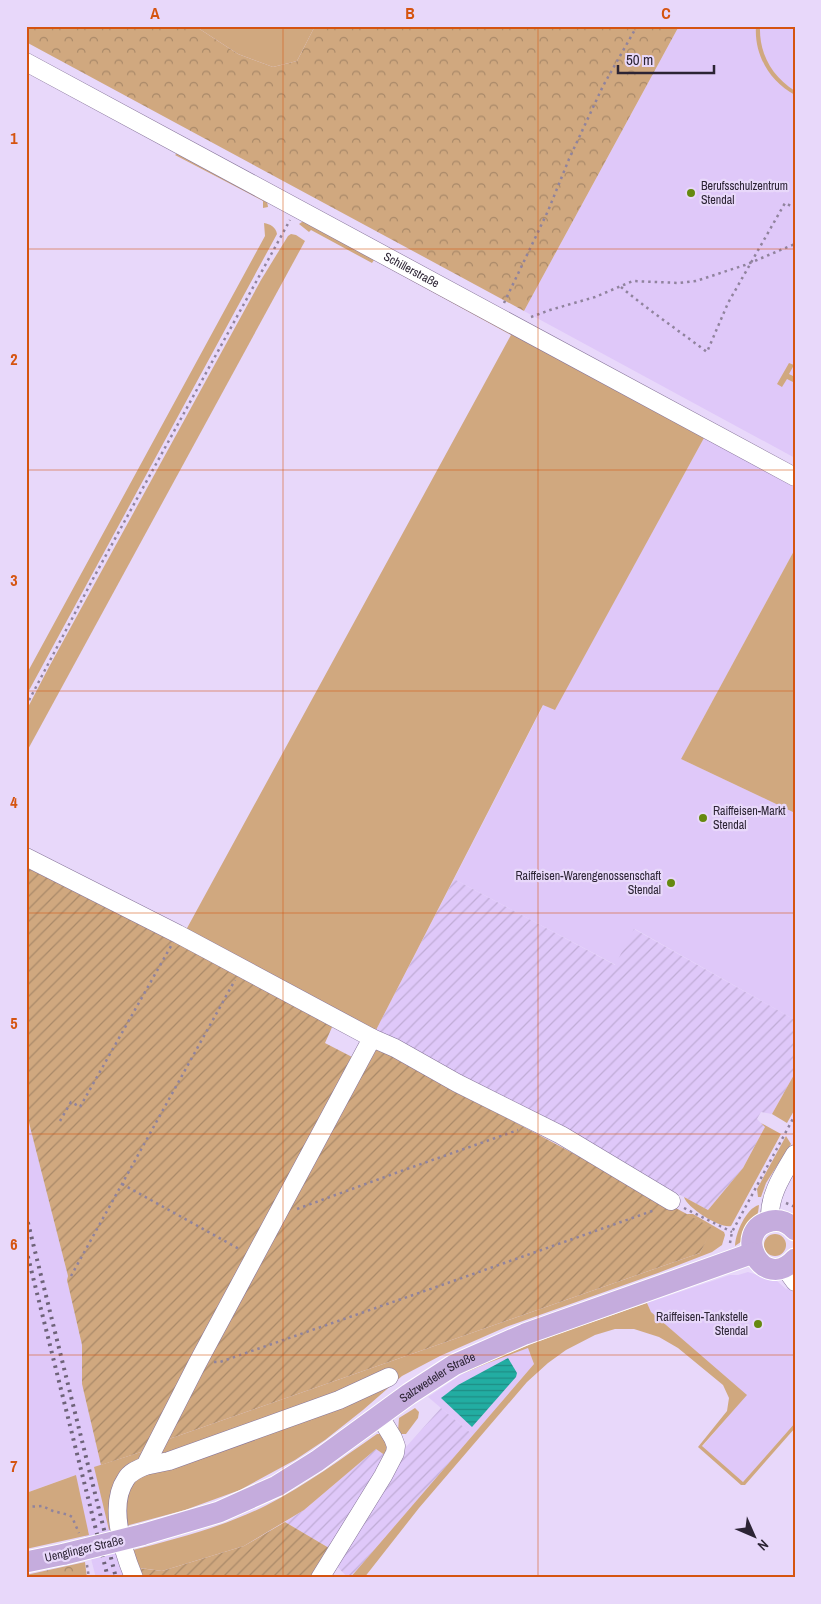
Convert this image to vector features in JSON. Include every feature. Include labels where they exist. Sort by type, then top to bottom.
[{"type":"main road","points":[[791,1270],[773,1269],[763,1266],[755,1258],[752,1242],[760,1226],[770,1221],[782,1222],[795,1230]]},
{"type":"main road","name":"Salzwedeler Straße","points":[[141,1535],[201,1518],[259,1495],[317,1461],[434,1376],[490,1348],[753,1253]]},
{"type":"main road","name":"Uenglinger Straße","points":[[26,1562],[141,1535]]},
{"type":"street","name":"Schillerstraße","points":[[26,62],[795,477]]},
{"type":"street","points":[[26,856],[561,1136],[671,1201]]},
{"type":"street","points":[[145,1466],[197,1364],[372,1038]]},
{"type":"street","points":[[770,1221],[770,1208],[776,1188],[795,1154]]},
{"type":"street","points":[[134,1578],[125,1551],[117,1509],[120,1491],[126,1478],[133,1472],[145,1466],[169,1461],[339,1400],[389,1378]]},
{"type":"street","points":[[320,1578],[383,1476],[395,1453],[394,1438],[379,1416]]},
{"type":"path","points":[[501,308],[515,284],[545,219],[569,158],[603,86],[637,26]]},
{"type":"path","points":[[621,286],[641,304],[707,352],[728,303],[784,203],[795,208]]},
{"type":"path","points":[[26,706],[94,577],[297,208]]},
{"type":"path","points":[[528,318],[595,298],[633,281],[679,284],[696,281],[749,264],[795,244]]},
{"type":"path","points":[[60,1121],[71,1102],[80,1107],[178,934]]},
{"type":"path","points":[[71,1276],[242,968]]},
{"type":"path","points":[[197,1364],[220,1362],[624,1221],[661,1207],[671,1201],[732,1232],[795,1115]]},
{"type":"path","points":[[279,1212],[293,1211],[521,1130],[531,1121]]},
{"type":"path","points":[[122,1184],[254,1257]]},
{"type":"path","points":[[26,1507],[42,1506],[72,1517],[81,1539]]},
{"type":"path","points":[[87,1563],[89,1578]]},
{"type":"shaded area","name":"Berufsschulzentrum Stendal","points":[[679,26],[795,26],[795,458],[524,311]]},
{"type":"shaded area","points":[[704,438],[795,487],[795,549],[681,759],[795,813],[795,1020],[635,929],[616,965],[454,879],[544,704],[555,709]]},
{"type":"shaded area","points":[[454,879],[615,965],[634,929],[795,1020],[795,1073],[772,1114],[761,1112],[757,1119],[765,1127],[743,1168],[708,1210],[375,1032]]},
{"type":"shaded area","points":[[26,1111],[68,1276],[67,1280],[82,1345],[82,1384],[128,1578],[96,1578],[70,1477],[26,1493]]},
{"type":"shaded area","points":[[748,1272],[777,1281],[786,1289],[790,1287],[795,1291],[795,1423],[743,1482],[702,1447],[746,1395],[651,1312],[647,1303],[730,1275]]},
{"type":"shaded area","points":[[528,1348],[534,1364],[473,1435],[428,1397],[462,1374]]},
{"type":"shaded area","points":[[508,1358],[517,1373],[516,1377],[472,1427],[441,1398],[458,1385]]},
{"type":"shaded area","points":[[441,1408],[473,1435],[350,1578],[348,1578],[335,1564],[403,1455],[406,1447]]},
{"type":"shaded area","points":[[376,1449],[386,1456],[329,1548],[285,1522],[304,1510]]},
{"type":"green space","points":[[26,26],[195,26],[238,54],[273,67],[297,61],[315,26],[679,26],[524,311],[26,42]]},
{"type":"green space","points":[[195,26],[315,26],[297,61],[273,67],[238,54]]},
{"type":"green space","points":[[756,26],[760,26],[762,46],[769,63],[780,78],[795,91],[795,95],[778,83],[765,66],[758,47]]},
{"type":"green space","points":[[179,152],[267,201],[268,207],[263,208],[263,201],[175,155]]},
{"type":"green space","points":[[305,220],[696,431],[704,438],[555,710],[543,705],[375,1032],[186,930],[511,335],[374,260],[372,263],[311,230],[309,232],[299,224]]},
{"type":"green space","points":[[264,223],[272,226],[277,234],[26,696],[26,675],[265,236]]},
{"type":"green space","points":[[291,234],[305,241],[26,753],[26,711],[261,280]]},
{"type":"green space","points":[[789,363],[794,365],[789,374],[795,377],[795,383],[787,379],[782,387],[777,384]]},
{"type":"green space","points":[[795,549],[795,813],[681,759]]},
{"type":"green space","points":[[26,863],[333,1025],[325,1043],[354,1058],[144,1451],[101,1465],[82,1384],[82,1345],[67,1280],[68,1276],[26,1111]]},
{"type":"green space","points":[[376,1048],[713,1228],[700,1253],[169,1439],[168,1437]]},
{"type":"green space","points":[[795,1073],[795,1109],[787,1123],[772,1114]]},
{"type":"green space","points":[[761,1123],[781,1134],[731,1226],[713,1221],[691,1207],[684,1197],[708,1210],[743,1168],[765,1127]]},
{"type":"green space","points":[[786,1136],[791,1144],[766,1183],[761,1197],[758,1197],[757,1189]]},
{"type":"green space","points":[[759,1205],[757,1217],[752,1228],[745,1238],[735,1246],[742,1222],[754,1207]]},
{"type":"green space","points":[[686,1214],[693,1214],[724,1232],[722,1245],[712,1252],[506,1327],[440,1356],[402,1376],[325,1440],[295,1460],[240,1490],[185,1510],[122,1527],[123,1490],[159,1456],[168,1437],[169,1439],[700,1253],[712,1228]]},
{"type":"green space","points":[[775,1234],[783,1237],[786,1245],[783,1253],[775,1256],[767,1253],[764,1245],[767,1237]]},
{"type":"green space","points":[[647,1303],[651,1312],[747,1395],[702,1446],[743,1482],[795,1423],[795,1428],[745,1485],[741,1485],[698,1447],[727,1411],[729,1398],[723,1385],[678,1348],[659,1337],[634,1329],[615,1329],[595,1335],[566,1350],[527,1382],[419,1508],[364,1578],[350,1578],[534,1364],[528,1348],[462,1374],[530,1345],[576,1327]]},
{"type":"green space","points":[[415,1408],[419,1412],[418,1418],[406,1434],[399,1434],[399,1418]]},
{"type":"green space","points":[[377,1434],[382,1434],[391,1444],[386,1456],[376,1449],[304,1510],[244,1546],[162,1571],[140,1568],[129,1551],[216,1526],[267,1505],[337,1462]]},
{"type":"green space","points":[[144,1451],[146,1453],[135,1465],[116,1528],[109,1530],[94,1467]]},
{"type":"green space","points":[[76,1475],[89,1535],[26,1549],[26,1493]]},
{"type":"green space","points":[[285,1522],[329,1548],[310,1578],[224,1578],[221,1576],[213,1578],[142,1578],[139,1568],[162,1571],[244,1546]]},
{"type":"green space","points":[[85,1562],[87,1578],[26,1578],[26,1575]]},
{"type":"railway","points":[[26,1215],[116,1578]]},
{"type":"railway","points":[[26,1249],[108,1578]]},
{"type":"place","name":"Berufsschulzentrum Stendal","points":[[691,193]]},
{"type":"place","name":"Raiffeisen-Markt Stendal","points":[[703,818]]},
{"type":"place","name":"Raiffeisen-Warengenossenschaft Stendal","points":[[671,883]]},
{"type":"place","name":"Raiffeisen-Tankstelle Stendal","points":[[758,1324]]}]
